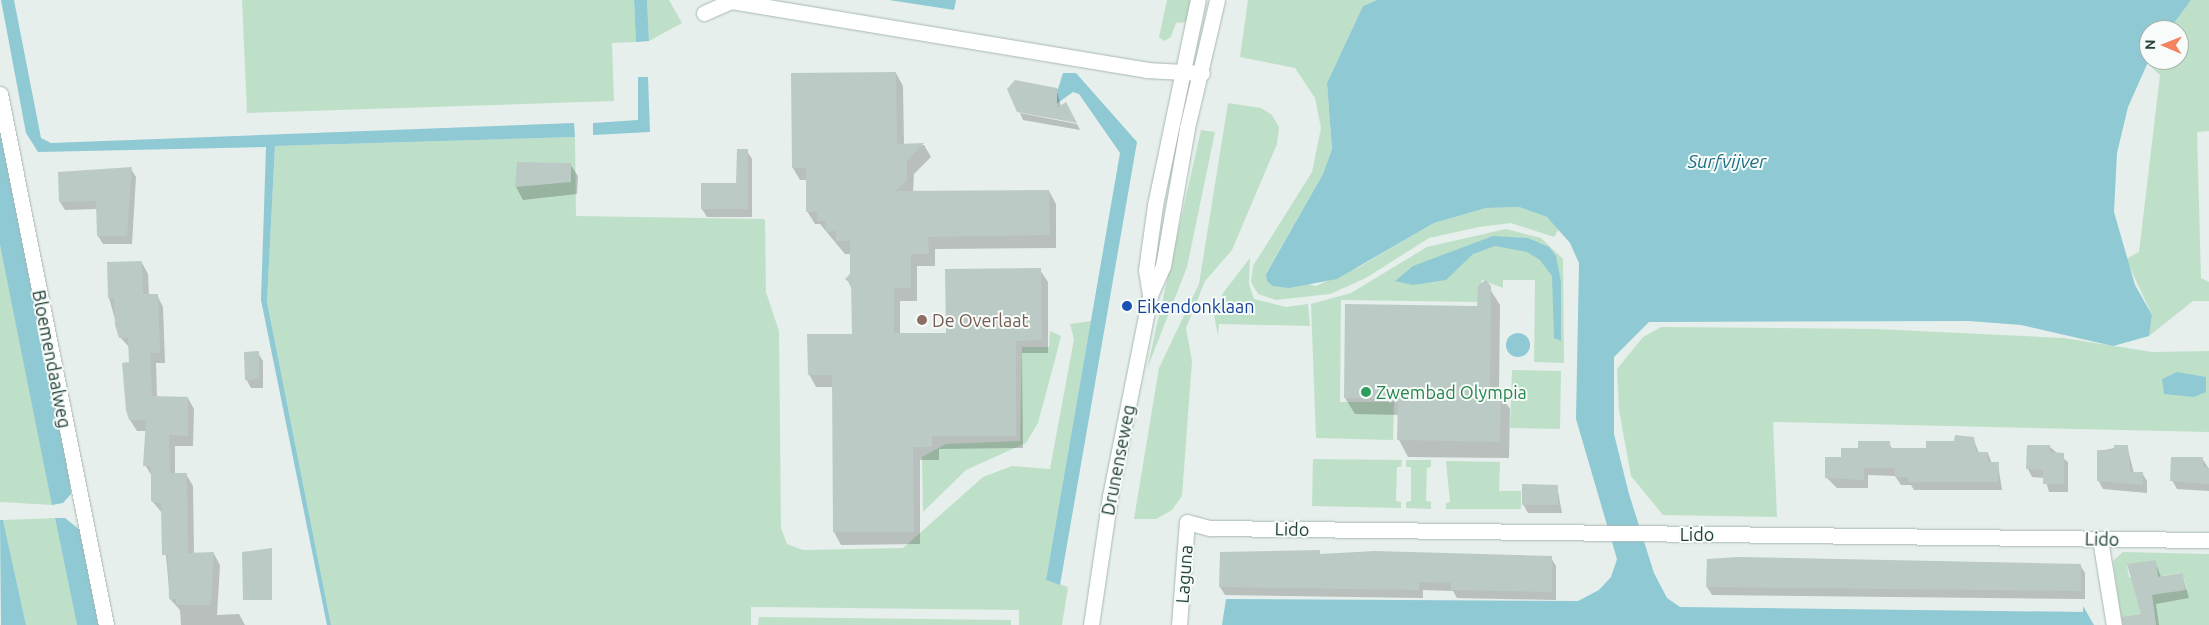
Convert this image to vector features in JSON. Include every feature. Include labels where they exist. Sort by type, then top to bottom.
[{"type":"street","name":"Drunenseweg","points":[[1150,295],[1146,270],[1155,205],[1198,0]]},
{"type":"street","name":"Drunenseweg","points":[[1091,625],[1110,496],[1150,295],[1163,266],[1217,0]]},
{"type":"street","points":[[704,13],[731,1],[1182,74],[1202,73]]},
{"type":"street","points":[[1182,74],[1198,90]]},
{"type":"street","name":"Bloemendaalweg","points":[[0,94],[106,625]]},
{"type":"street","name":"Lido","points":[[1187,522],[1210,528],[2209,540]]},
{"type":"street","name":"Laguna","points":[[1179,625],[1187,522]]},
{"type":"street","points":[[2100,539],[2114,625]]},
{"type":"green space","points":[[242,0],[634,0],[636,42],[612,43],[614,101],[247,113]]},
{"type":"green space","points":[[647,0],[669,0],[682,23],[649,41]]},
{"type":"green space","points":[[1167,0],[1192,0],[1187,22],[1176,23],[1171,37],[1164,41],[1159,37]]},
{"type":"green space","points":[[1248,0],[1377,0],[1363,6],[1327,83],[1332,149],[1323,174],[1266,273],[1316,286],[1359,267],[1434,223],[1486,208],[1519,207],[1547,217],[1559,229],[1554,237],[1511,223],[1479,227],[1429,238],[1366,278],[1330,294],[1276,300],[1258,294],[1251,282],[1253,266],[1312,172],[1321,128],[1315,98],[1295,68],[1240,57]]},
{"type":"green space","points":[[2191,0],[2209,0],[2209,131],[2197,132],[2201,278],[2209,282],[2209,301],[2193,301],[2149,336],[2152,315],[2126,259],[2139,252],[2160,75],[2155,70],[2189,70],[2189,20],[2176,20]]},
{"type":"green space","points":[[1228,103],[1261,108],[1272,115],[1279,127],[1277,144],[1232,250],[1205,281],[1186,328],[1192,361],[1182,496],[1172,510],[1156,519],[1134,519],[1159,368],[1199,284]]},
{"type":"green space","points":[[1201,130],[1215,132],[1187,267],[1147,369]]},
{"type":"green space","points":[[575,137],[576,216],[765,219],[766,292],[779,331],[781,528],[787,544],[803,550],[903,548],[983,477],[1012,466],[1050,469],[1074,339],[1070,324],[1091,321],[1046,580],[1068,587],[1062,625],[1019,625],[1019,610],[751,607],[751,625],[331,625],[267,302],[275,146]]},
{"type":"green space","points":[[1506,229],[1541,238],[1563,259],[1564,363],[1534,362],[1535,280],[1503,280],[1503,288],[1482,280],[1477,302],[1341,300],[1340,402],[1394,402],[1393,440],[1316,438],[1311,304],[1351,293],[1427,247]]},
{"type":"green space","points":[[0,245],[47,470],[52,505],[0,502]]},
{"type":"green space","points":[[1250,258],[1249,284],[1254,299],[1286,307],[1308,304],[1310,326],[1219,324],[1218,336],[1214,315],[1223,293]]},
{"type":"green space","points":[[1661,327],[1876,329],[2064,338],[2152,352],[2209,351],[2209,432],[1773,422],[1777,517],[1663,515],[1631,476],[1619,410],[1617,369],[1643,337]]},
{"type":"green space","points":[[1050,331],[1061,336],[1038,423],[1026,443],[966,470],[923,512],[922,457],[946,444],[1020,441],[1022,347],[1049,347]]},
{"type":"green space","points":[[1512,370],[1561,371],[1560,429],[1510,428]]},
{"type":"green space","points":[[1313,459],[1402,460],[1401,467],[1397,467],[1396,501],[1401,502],[1401,508],[1312,506]]},
{"type":"green space","points":[[1406,460],[1431,460],[1431,467],[1427,468],[1426,501],[1431,502],[1431,509],[1406,508],[1406,502],[1411,501],[1411,467],[1406,467]]},
{"type":"green space","points":[[1446,461],[1500,462],[1499,491],[1521,491],[1521,509],[1446,509],[1446,503],[1450,502]]},
{"type":"green space","points":[[55,518],[77,625],[26,625],[3,520]]},
{"type":"green space","points":[[2123,552],[2209,554],[2209,625],[2156,625],[2152,596],[2141,614],[2135,615],[2137,625],[2122,625],[2113,561]],"holes":[[[2156,560],[2157,577],[2182,573],[2187,589],[2175,592],[2174,586],[2129,577],[2127,565]]]},
{"type":"green space","points":[[759,617],[1011,620],[1011,625],[758,625]]},
{"type":"water","points":[[1,0],[14,0],[41,138],[51,143],[574,123],[575,137],[275,146],[267,302],[331,625],[327,625],[261,300],[266,147],[38,152],[26,133]]},
{"type":"water","points":[[634,0],[647,0],[649,41],[636,42]]},
{"type":"water","points":[[889,0],[956,0],[954,10]]},
{"type":"water","name":"Surfvijver","points":[[1377,0],[2191,0],[2176,20],[2139,20],[2139,70],[2145,70],[2128,107],[2117,153],[2114,212],[2135,285],[2152,315],[2149,336],[2113,346],[2021,325],[1969,321],[1649,322],[1614,357],[1614,434],[1629,494],[1654,573],[1667,598],[1680,607],[2083,612],[2083,606],[2094,625],[1222,625],[1226,599],[1578,601],[1599,590],[1611,577],[1617,559],[1576,419],[1579,263],[1570,243],[1547,217],[1519,207],[1486,208],[1434,223],[1337,279],[1289,288],[1273,286],[1267,281],[1266,274],[1323,174],[1332,149],[1327,83],[1363,6]]},
{"type":"water","points":[[1063,73],[1076,73],[1137,142],[1060,585],[1046,580],[1120,153],[1079,94],[1073,92],[1055,105],[1043,91],[1058,89]]},
{"type":"water","points":[[638,77],[648,77],[650,132],[593,135],[593,123],[638,120]]},
{"type":"water","points":[[0,122],[70,481],[71,494],[63,503],[52,505],[0,245]]},
{"type":"water","points":[[1493,236],[1528,238],[1549,247],[1556,256],[1561,282],[1561,341],[1554,338],[1552,276],[1540,260],[1527,252],[1495,246],[1473,254],[1446,280],[1413,285],[1395,281],[1413,266]]},
{"type":"water","points":[[1518,333],[1527,336],[1530,345],[1527,354],[1518,357],[1509,354],[1506,345],[1509,336]]},
{"type":"water","points":[[2177,372],[2206,377],[2206,392],[2194,397],[2164,394],[2162,379]]},
{"type":"water","points":[[55,518],[65,518],[80,530],[99,625],[77,625]]},
{"type":"water","points":[[0,520],[3,520],[26,625],[1,625]]},
{"type":"building","points":[[896,72],[897,144],[924,143],[907,161],[907,180],[895,191],[1049,190],[1050,235],[928,237],[929,254],[911,254],[911,288],[894,288],[894,333],[946,333],[945,269],[1041,268],[1042,340],[1016,341],[1016,436],[932,436],[932,447],[913,447],[914,532],[833,532],[832,375],[808,375],[807,334],[852,334],[851,284],[845,279],[850,274],[850,241],[836,241],[836,231],[826,232],[826,221],[817,221],[817,212],[806,212],[806,168],[792,168],[791,73]]},
{"type":"building","points":[[1015,80],[1057,88],[1057,108],[1066,102],[1077,123],[1017,112],[1007,89]]},
{"type":"building","points":[[737,149],[748,149],[748,209],[701,209],[701,183],[736,183]]},
{"type":"building","points":[[517,162],[571,163],[571,182],[515,187]]},
{"type":"building","points":[[132,167],[127,236],[97,236],[96,201],[59,202],[58,172]]},
{"type":"building","points":[[142,261],[143,294],[158,294],[160,353],[150,353],[152,396],[188,397],[188,436],[169,435],[170,473],[187,473],[188,553],[214,552],[211,605],[176,605],[176,599],[169,599],[168,555],[162,555],[161,504],[151,501],[151,466],[143,466],[146,420],[129,420],[126,410],[122,363],[129,362],[128,338],[119,338],[115,325],[114,298],[108,298],[107,262]]},
{"type":"building","points":[[1486,280],[1491,286],[1490,391],[1501,391],[1500,442],[1397,440],[1398,399],[1344,398],[1345,304],[1477,306],[1478,286]]},
{"type":"building","points":[[259,351],[259,379],[245,380],[244,352]]},
{"type":"building","points":[[1955,435],[1974,437],[1976,452],[1988,452],[1988,462],[1999,462],[1998,482],[1908,482],[1908,477],[1895,477],[1895,468],[1864,468],[1864,480],[1825,478],[1825,457],[1841,457],[1841,448],[1858,448],[1858,441],[1890,441],[1890,448],[1926,448],[1926,441],[1954,441]]},
{"type":"building","points":[[2027,445],[2050,445],[2050,452],[2064,453],[2064,484],[2043,484],[2043,470],[2026,469]]},
{"type":"building","points":[[2114,445],[2128,445],[2130,472],[2143,472],[2143,485],[2097,481],[2097,450],[2114,450]]},
{"type":"building","points":[[2171,457],[2203,457],[2203,467],[2209,468],[2209,484],[2170,481]]},
{"type":"building","points":[[1522,484],[1558,485],[1558,505],[1522,505]]},
{"type":"building","points":[[272,548],[272,600],[243,600],[242,552]]},
{"type":"building","points":[[1320,550],[1320,554],[1375,551],[1552,556],[1552,592],[1451,590],[1451,583],[1419,582],[1419,590],[1219,587],[1220,552]]},
{"type":"building","points":[[1739,557],[2081,564],[2081,591],[1706,587],[1707,559]]},
{"type":"building","points":[[2156,560],[2158,577],[2183,573],[2185,590],[2152,595],[2156,625],[2123,625],[2122,617],[2141,614],[2127,564]]},
{"type":"place","name":"Eikendonklaan","points":[[1127,306]]},
{"type":"place","name":"De Overlaat","points":[[922,320]]},
{"type":"place","name":"Zwembad Olympia","points":[[1366,392]]}]
